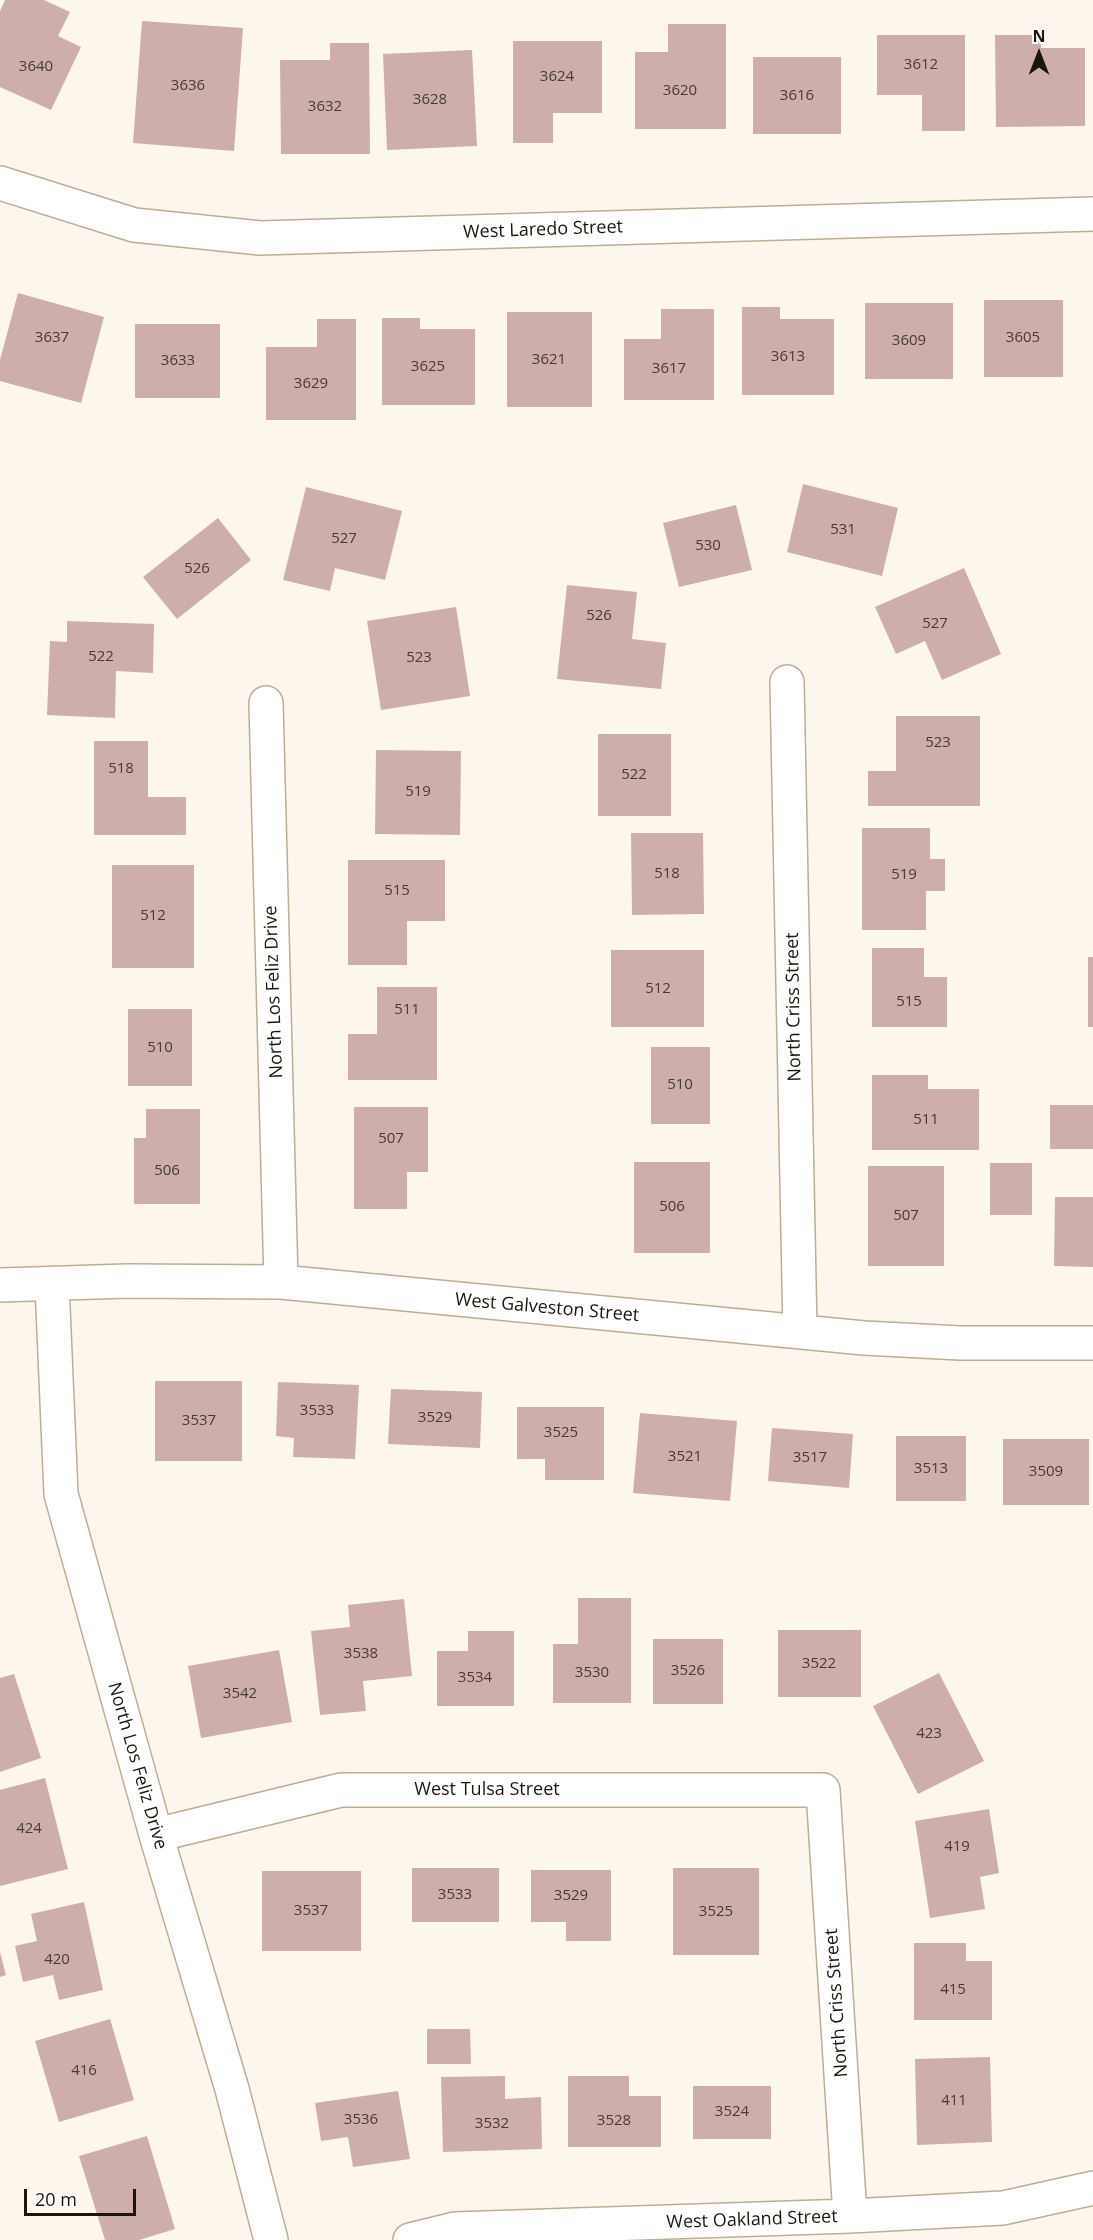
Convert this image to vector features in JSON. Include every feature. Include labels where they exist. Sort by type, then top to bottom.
[{"type":"street","name":"West Laredo Street","points":[[0,183],[134,225],[260,238],[1093,214]]},
{"type":"street","name":"North Criss Street","points":[[787,682],[800,1332]]},
{"type":"street","name":"North Los Feliz Drive","points":[[266,703],[281,1282]]},
{"type":"street","name":"West Galveston Street","points":[[0,1285],[139,1280],[281,1282],[864,1338],[960,1343],[1093,1343]]},
{"type":"street","name":"North Los Feliz Drive","points":[[52,1284],[61,1494],[156,1835],[232,2089],[272,2240]]},
{"type":"street","name":"West Tulsa Street","points":[[156,1835],[341,1790],[823,1790]]},
{"type":"street","name":"North Criss Street","points":[[823,1790],[850,2216]]},
{"type":"street","name":"West Oakland Street","points":[[410,2240],[455,2229],[850,2216],[1004,2208],[1093,2188]]},
{"type":"building","points":[[5,0],[44,0],[70,12],[58,36],[81,47],[51,110],[0,87],[0,11]]},
{"type":"building","points":[[142,21],[243,28],[234,151],[133,143]]},
{"type":"building","points":[[668,24],[726,24],[726,129],[635,129],[635,52],[668,52]]},
{"type":"building","points":[[877,35],[965,35],[965,131],[922,131],[922,95],[877,95]]},
{"type":"building","points":[[995,35],[1041,35],[1041,48],[1085,48],[1085,126],[996,127]]},
{"type":"building","points":[[513,41],[602,41],[602,113],[553,113],[553,143],[513,143]]},
{"type":"building","points":[[330,43],[369,43],[370,154],[281,154],[280,60],[330,60]]},
{"type":"building","points":[[472,50],[477,146],[387,150],[383,54]]},
{"type":"building","points":[[753,57],[841,57],[841,134],[753,134]]},
{"type":"building","points":[[18,293],[104,317],[81,403],[0,381],[0,360]]},
{"type":"building","points":[[984,300],[1063,300],[1063,377],[984,377]]},
{"type":"building","points":[[865,303],[953,303],[953,379],[865,379]]},
{"type":"building","points":[[742,307],[780,307],[780,319],[834,319],[834,395],[742,395]]},
{"type":"building","points":[[661,309],[714,309],[714,400],[624,400],[624,339],[661,339]]},
{"type":"building","points":[[507,312],[592,312],[592,407],[507,407]]},
{"type":"building","points":[[382,318],[420,318],[420,329],[475,329],[475,405],[382,405]]},
{"type":"building","points":[[317,319],[356,319],[356,420],[266,420],[266,347],[317,347]]},
{"type":"building","points":[[135,324],[220,324],[220,398],[135,398]]},
{"type":"building","points":[[803,484],[898,508],[882,576],[787,552]]},
{"type":"building","points":[[306,487],[402,511],[385,580],[335,568],[330,591],[283,580]]},
{"type":"building","points":[[736,505],[752,570],[679,587],[663,523]]},
{"type":"building","points":[[218,518],[251,560],[177,619],[143,577]]},
{"type":"building","points":[[964,568],[1001,654],[942,680],[925,641],[896,654],[875,607]]},
{"type":"building","points":[[567,585],[637,592],[632,639],[666,643],[661,689],[557,679]]},
{"type":"building","points":[[456,607],[470,696],[381,710],[367,621]]},
{"type":"building","points":[[67,621],[154,624],[153,673],[116,671],[115,718],[47,715],[50,641],[67,642]]},
{"type":"building","points":[[896,716],[980,716],[980,806],[868,806],[868,771],[896,771]]},
{"type":"building","points":[[598,734],[671,734],[671,816],[598,816]]},
{"type":"building","points":[[94,741],[148,741],[148,797],[186,797],[186,835],[94,835]]},
{"type":"building","points":[[376,750],[461,751],[460,835],[375,834]]},
{"type":"building","points":[[862,828],[930,828],[930,859],[945,859],[945,891],[926,891],[926,930],[862,930]]},
{"type":"building","points":[[631,833],[703,833],[704,914],[632,915]]},
{"type":"building","points":[[348,860],[445,860],[445,921],[407,921],[407,965],[348,965]]},
{"type":"building","points":[[112,865],[194,865],[194,968],[112,968]]},
{"type":"building","points":[[872,948],[924,948],[924,977],[947,977],[947,1027],[872,1027]]},
{"type":"building","points":[[611,950],[704,950],[704,1027],[611,1027]]},
{"type":"building","points":[[1088,957],[1093,957],[1093,1027],[1088,1027]]},
{"type":"building","points":[[377,987],[437,987],[437,1080],[348,1080],[348,1034],[377,1034]]},
{"type":"building","points":[[128,1009],[192,1009],[192,1086],[128,1086]]},
{"type":"building","points":[[651,1047],[710,1047],[710,1124],[651,1124]]},
{"type":"building","points":[[872,1075],[928,1075],[928,1089],[979,1089],[979,1150],[872,1150]]},
{"type":"building","points":[[1050,1105],[1093,1105],[1093,1149],[1050,1149]]},
{"type":"building","points":[[354,1107],[428,1107],[428,1172],[407,1172],[407,1209],[354,1209]]},
{"type":"building","points":[[146,1109],[200,1109],[200,1204],[134,1204],[134,1138],[146,1138]]},
{"type":"building","points":[[634,1162],[710,1162],[710,1253],[634,1253]]},
{"type":"building","points":[[990,1163],[1032,1163],[1032,1215],[990,1215]]},
{"type":"building","points":[[868,1166],[944,1166],[944,1266],[868,1266]]},
{"type":"building","points":[[1055,1197],[1093,1197],[1093,1267],[1054,1266]]},
{"type":"building","points":[[155,1381],[242,1381],[242,1461],[155,1461]]},
{"type":"building","points":[[278,1382],[359,1385],[355,1459],[293,1457],[294,1438],[276,1436]]},
{"type":"building","points":[[391,1389],[482,1392],[480,1448],[388,1444]]},
{"type":"building","points":[[517,1407],[604,1407],[604,1480],[545,1480],[545,1459],[517,1459]]},
{"type":"building","points":[[640,1413],[737,1421],[730,1501],[633,1493]]},
{"type":"building","points":[[772,1428],[853,1434],[849,1488],[768,1481]]},
{"type":"building","points":[[896,1436],[966,1436],[966,1501],[896,1501]]},
{"type":"building","points":[[1003,1439],[1089,1439],[1089,1505],[1003,1505]]},
{"type":"building","points":[[578,1598],[631,1598],[631,1703],[553,1703],[553,1644],[578,1644]]},
{"type":"building","points":[[404,1599],[412,1676],[363,1681],[366,1711],[320,1715],[311,1631],[350,1627],[348,1605]]},
{"type":"building","points":[[778,1630],[861,1630],[861,1697],[778,1697]]},
{"type":"building","points":[[468,1631],[514,1631],[514,1706],[437,1706],[437,1651],[468,1651]]},
{"type":"building","points":[[653,1639],[723,1639],[723,1704],[653,1704]]},
{"type":"building","points":[[279,1650],[292,1722],[201,1738],[188,1666]]},
{"type":"building","points":[[939,1673],[984,1761],[918,1794],[873,1706]]},
{"type":"building","points":[[14,1674],[41,1758],[0,1772],[0,1678]]},
{"type":"building","points":[[45,1778],[68,1869],[0,1886],[0,1790]]},
{"type":"building","points":[[989,1809],[999,1873],[980,1877],[985,1909],[930,1918],[915,1821]]},
{"type":"building","points":[[412,1868],[499,1868],[499,1922],[412,1922]]},
{"type":"building","points":[[673,1868],[759,1868],[759,1955],[673,1955]]},
{"type":"building","points":[[531,1870],[611,1870],[611,1941],[566,1941],[566,1922],[531,1922]]},
{"type":"building","points":[[262,1871],[361,1871],[361,1951],[262,1951]]},
{"type":"building","points":[[84,1902],[103,1990],[59,2000],[53,1975],[23,1982],[15,1946],[37,1941],[31,1914]]},
{"type":"building","points":[[914,1943],[966,1943],[966,1961],[992,1961],[992,2020],[914,2020]]},
{"type":"building","points":[[0,1952],[6,1975],[0,1977]]},
{"type":"building","points":[[110,2019],[134,2100],[59,2122],[35,2041]]},
{"type":"building","points":[[427,2029],[470,2029],[471,2064],[427,2064]]},
{"type":"building","points":[[990,2057],[992,2142],[917,2145],[915,2059]]},
{"type":"building","points":[[505,2076],[505,2099],[541,2097],[542,2149],[443,2152],[441,2077]]},
{"type":"building","points":[[568,2076],[629,2076],[629,2096],[661,2096],[661,2147],[568,2147]]},
{"type":"building","points":[[693,2086],[771,2086],[771,2139],[693,2139]]},
{"type":"building","points":[[398,2091],[410,2159],[353,2167],[348,2137],[321,2141],[315,2103]]},
{"type":"building","points":[[147,2136],[175,2229],[139,2240],[105,2240],[79,2156]]}]
